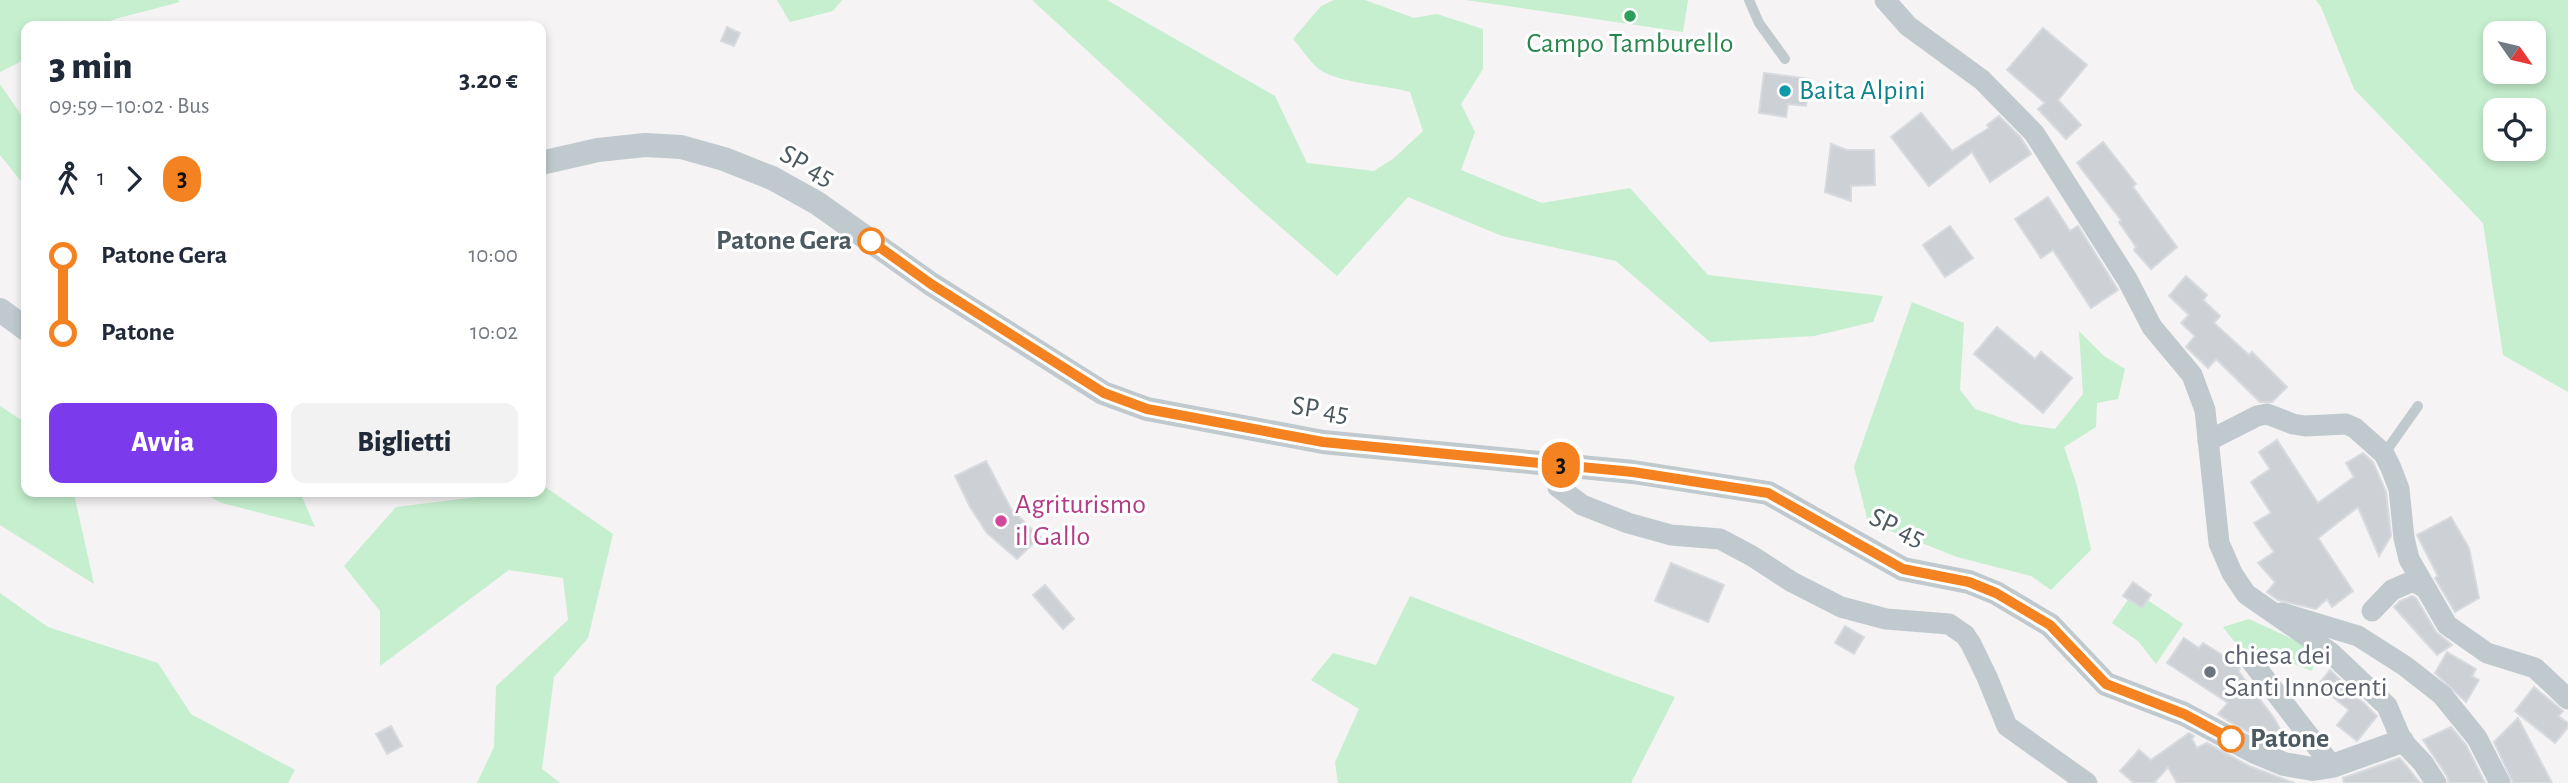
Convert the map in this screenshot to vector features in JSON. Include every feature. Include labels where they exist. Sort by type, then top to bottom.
[{"type":"street","points":[[1885,0],[1909,26],[1982,80],[2034,133],[2127,279],[2152,327],[2192,376],[2205,410],[2219,543],[2232,573],[2246,594],[2331,653],[2387,706],[2402,741],[2423,763],[2436,783]]},
{"type":"street","name":"SP 45","points":[[546,162],[598,150],[645,145],[681,147],[724,159],[772,178],[817,203],[931,284],[1104,393],[1147,409],[1323,442],[1633,472],[1768,493],[1903,569],[1969,582],[2007,600],[2050,625],[2106,684],[2184,714],[2255,752],[2284,764],[2321,773]]},
{"type":"street","points":[[0,310],[21,325]]},
{"type":"street","points":[[2208,441],[2256,416],[2267,414],[2305,426],[2346,424],[2355,428],[2384,454],[2399,489],[2409,559],[2447,625],[2487,653],[2535,668],[2568,699]]},
{"type":"street","points":[[1560,465],[1558,487],[1582,505],[1628,523],[1671,535],[1720,539],[1792,582],[1841,607],[1886,619],[1950,624],[1965,635],[1971,644],[2007,726],[2087,783]]},
{"type":"street","points":[[2372,611],[2392,590],[2413,581],[2425,588]]},
{"type":"street","points":[[2265,608],[2358,636],[2405,666],[2442,695],[2477,738],[2500,783]]},
{"type":"street","points":[[2252,662],[2321,773],[2402,741]]},
{"type":"lane","points":[[1749,0],[1759,23],[1785,59]]},
{"type":"lane","points":[[2384,454],[2418,406]]},
{"type":"green space","points":[[0,0],[180,2],[110,21],[21,21],[21,62],[0,72]]},
{"type":"green space","points":[[777,0],[842,0],[833,11],[790,22]]},
{"type":"green space","points":[[1032,0],[1107,0],[1275,96],[1307,163],[1374,171],[1394,158],[1423,131],[1410,92],[1349,81],[1327,74],[1315,66],[1293,39],[1321,6],[1334,0],[1365,0],[1414,18],[1437,14],[1483,29],[1483,69],[1461,104],[1475,132],[1461,170],[1542,203],[1630,188],[1708,275],[1883,296],[1873,322],[1814,336],[1710,342],[1616,261],[1502,236],[1408,197],[1337,276],[1253,203]]},
{"type":"green space","name":"Campo Tamburello","points":[[1466,0],[1688,0],[1683,32]]},
{"type":"green space","points":[[2316,0],[2568,0],[2568,392],[2503,355],[2483,223],[2354,89]]},
{"type":"green space","points":[[0,84],[21,115],[21,181],[0,155]]},
{"type":"green space","points":[[1912,302],[1964,323],[1960,390],[1975,409],[2020,424],[2055,429],[2083,394],[2079,331],[2104,356],[2125,369],[2118,399],[2097,403],[2096,427],[2064,447],[2077,486],[2091,550],[2051,590],[2031,576],[1957,557],[1868,522],[1854,467]]},
{"type":"green space","points":[[0,406],[21,420],[21,497],[75,497],[94,584],[0,525]]},
{"type":"green space","points":[[546,487],[613,534],[588,638],[554,677],[542,769],[560,783],[477,783],[494,747],[496,686],[568,620],[563,578],[509,570],[380,666],[380,611],[344,566],[396,507],[477,497],[546,497]]},
{"type":"green space","points":[[211,497],[302,497],[315,527],[222,503]]},
{"type":"green space","points":[[2134,591],[2183,624],[2156,664],[2138,641],[2112,623]]},
{"type":"green space","points":[[0,593],[48,627],[158,663],[191,714],[295,770],[288,783],[0,783]]},
{"type":"green space","points":[[1410,596],[1675,697],[1631,783],[1338,783],[1335,762],[1359,709],[1311,680],[1333,653],[1376,665]]},
{"type":"green space","points":[[2249,619],[2303,644],[2316,656],[2312,671],[2260,651],[2240,649],[2223,627]]},
{"type":"building","points":[[727,27],[740,33],[734,46],[721,41]]},
{"type":"building","points":[[2043,28],[2087,65],[2058,100],[2081,125],[2066,139],[2038,109],[2045,103],[2007,70]]},
{"type":"building","name":"Baita Alpini","points":[[1764,73],[1810,79],[1806,106],[1788,104],[1786,117],[1759,113]]},
{"type":"building","points":[[1921,113],[1952,151],[1989,128],[1987,125],[1999,116],[2021,138],[2031,154],[1990,182],[1972,152],[1929,186],[1891,137]]},
{"type":"building","points":[[2103,142],[2136,184],[2133,187],[2177,247],[2151,269],[2134,250],[2136,247],[2119,222],[2121,220],[2077,163]]},
{"type":"building","points":[[1831,144],[1847,150],[1874,150],[1875,185],[1851,186],[1851,201],[1825,192]]},
{"type":"building","points":[[2048,197],[2070,231],[2078,226],[2118,290],[2091,308],[2053,250],[2041,258],[2015,219]]},
{"type":"building","points":[[1950,226],[1973,258],[1945,277],[1923,245]]},
{"type":"building","points":[[2186,276],[2207,295],[2203,300],[2220,316],[2214,323],[2249,355],[2252,352],[2287,387],[2272,402],[2260,402],[2216,359],[2208,368],[2186,347],[2195,336],[2181,323],[2189,315],[2169,296]]},
{"type":"building","points":[[1997,327],[2035,359],[2041,352],[2072,378],[2043,413],[1974,354]]},
{"type":"building","points":[[2277,440],[2318,503],[2354,477],[2346,463],[2363,453],[2373,462],[2386,492],[2391,536],[2379,556],[2358,507],[2318,538],[2353,591],[2332,607],[2327,599],[2316,609],[2278,600],[2267,592],[2275,582],[2258,563],[2274,552],[2254,523],[2271,513],[2251,482],[2270,469],[2259,452]]},
{"type":"building","name":"Agriturismo il Gallo","points":[[986,461],[1011,509],[1040,537],[1017,559],[987,533],[955,476]]},
{"type":"building","points":[[2451,517],[2469,548],[2479,598],[2455,612],[2435,578],[2438,576],[2417,535]]},
{"type":"building","points":[[1671,563],[1724,585],[1708,622],[1655,601]]},
{"type":"building","points":[[2133,582],[2151,595],[2142,608],[2123,596]]},
{"type":"building","points":[[1045,585],[1074,619],[1063,629],[1033,595]]},
{"type":"building","points":[[2412,596],[2416,598],[2436,632],[2452,645],[2437,655],[2394,607]]},
{"type":"building","points":[[1845,626],[1864,637],[1854,654],[1835,643]]},
{"type":"building","points":[[2184,638],[2199,648],[2203,643],[2240,666],[2239,672],[2274,718],[2291,749],[2261,739],[2218,714],[2228,703],[2167,663]]},
{"type":"building","points":[[2447,652],[2476,669],[2472,676],[2479,680],[2466,702],[2435,673]]},
{"type":"building","points":[[2330,670],[2377,716],[2357,741],[2337,725],[2349,710],[2318,685]]},
{"type":"building","points":[[2534,687],[2563,711],[2558,716],[2568,723],[2568,727],[2555,743],[2515,711]]},
{"type":"building","points":[[2518,718],[2552,783],[2513,783],[2494,742]]},
{"type":"building","points":[[391,726],[402,746],[387,754],[376,734]]},
{"type":"building","points":[[2451,727],[2466,745],[2485,783],[2449,783],[2423,740]]},
{"type":"building","points":[[2189,733],[2194,736],[2192,739],[2197,748],[2207,743],[2249,766],[2294,783],[2177,783],[2168,767],[2154,783],[2134,783],[2120,771],[2139,750],[2151,760]]},
{"type":"building","points":[[2400,758],[2420,783],[2344,783],[2343,778]]},
{"type":"bus line","name":"3","points":[[871,241],[931,284],[1104,393],[1147,409],[1323,442],[1633,472],[1768,493],[1903,569],[1969,582],[1996,593],[2050,625],[2070,643],[2106,684],[2184,714],[2231,739]]},
{"type":"place","name":"Campo Tamburello","points":[[1630,16]]},
{"type":"place","name":"Baita Alpini","points":[[1785,91]]},
{"type":"place","name":"Patone Gera","points":[[871,241]]},
{"type":"place","name":"Agriturismo il Gallo","points":[[1001,521]]},
{"type":"place","name":"chiesa dei Santi Innocenti","points":[[2210,672]]},
{"type":"place","name":"Patone","points":[[2231,739]]}]
